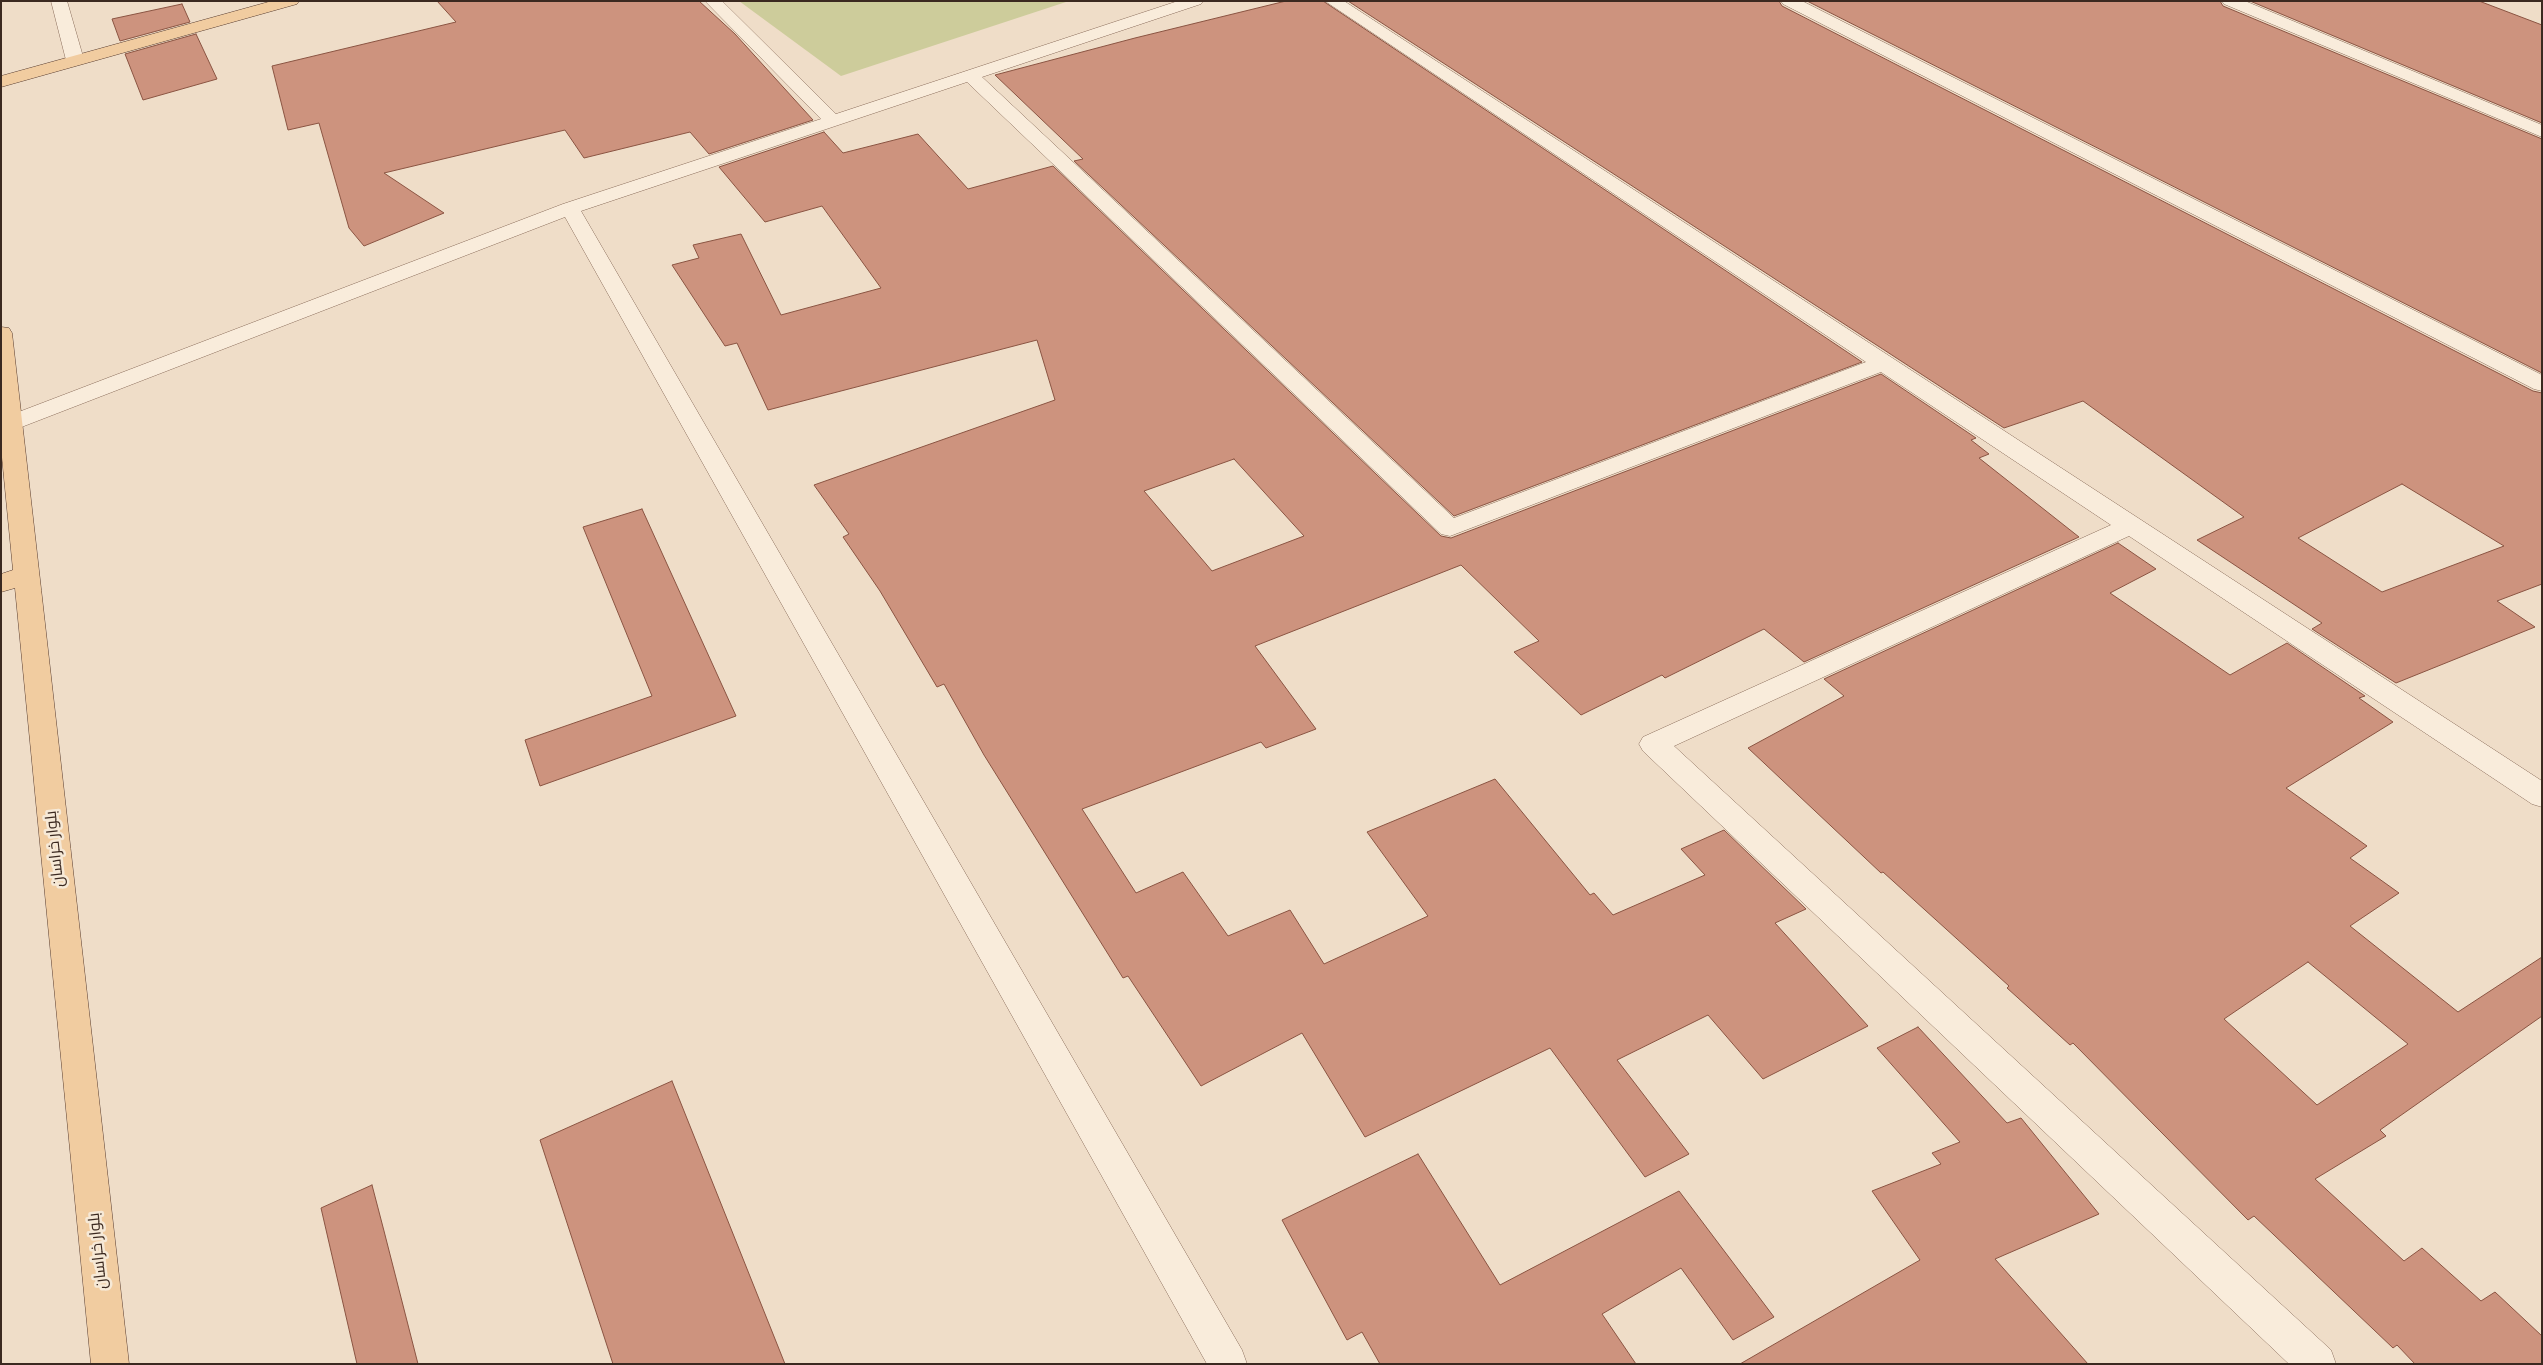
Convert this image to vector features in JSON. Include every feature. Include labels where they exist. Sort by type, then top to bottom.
[{"type":"main road","points":[[1,82],[291,1]]},
{"type":"main road","name":"بلوار خراسان","points":[[1,333],[11,423],[14,579],[110,1364]]},
{"type":"street","points":[[59,1],[75,60]]},
{"type":"street","points":[[713,1],[833,121]]},
{"type":"street","points":[[11,423],[570,208],[1195,1]]},
{"type":"street","points":[[1333,1],[2542,796]]},
{"type":"street","points":[[1789,1],[2542,384]]},
{"type":"street","points":[[2230,1],[2542,132]]},
{"type":"street","points":[[971,76],[1450,528],[1883,363]]},
{"type":"street","points":[[570,208],[1228,1364]]},
{"type":"street","points":[[2130,526],[1652,744],[2317,1364]]},
{"type":"shaded area","points":[[739,1],[1069,1],[841,76]]},
{"type":"building","points":[[437,1],[699,1],[735,34],[813,120],[709,154],[690,132],[584,158],[565,130],[384,173],[444,213],[364,246],[349,228],[319,123],[288,130],[272,66],[456,22]]},
{"type":"building","points":[[1286,1],[1323,1],[1862,362],[1454,516],[1074,161],[1083,159],[995,75]]},
{"type":"building","points":[[1348,1],[1779,1],[1782,6],[2533,391],[2542,393],[2542,584],[2497,601],[2535,627],[2396,683],[2312,629],[2322,623],[2197,540],[2244,517],[2083,401],[2004,428]],"holes":[[[2402,484],[2504,546],[2382,592],[2298,538]]]},
{"type":"building","points":[[1807,1],[2220,1],[2223,6],[2542,139],[2542,373]]},
{"type":"building","points":[[2250,1],[2479,1],[2542,25],[2542,123]]},
{"type":"building","points":[[182,4],[190,22],[120,41],[112,19]]},
{"type":"building","points":[[196,34],[217,79],[143,100],[125,54]]},
{"type":"building","points":[[824,132],[843,153],[918,134],[968,189],[1053,166],[1441,536],[1451,538],[1881,374],[1976,438],[1971,440],[1989,454],[1979,458],[2079,537],[1804,662],[1764,629],[1665,678],[1662,675],[1581,715],[1514,652],[1539,641],[1461,565],[1255,646],[1316,729],[1266,748],[1261,742],[1082,809],[1136,893],[1183,872],[1228,936],[1290,910],[1324,964],[1428,916],[1367,832],[1495,779],[1590,895],[1594,893],[1613,915],[1705,875],[1681,849],[1724,830],[1806,909],[1775,923],[1868,1026],[1763,1079],[1708,1015],[1617,1060],[1689,1154],[1645,1177],[1550,1048],[1365,1137],[1302,1033],[1201,1086],[1128,976],[1123,978],[984,755],[944,684],[937,687],[880,591],[843,537],[849,534],[814,485],[1055,400],[1037,340],[768,410],[737,343],[725,346],[672,265],[699,258],[693,245],[741,234],[781,315],[881,288],[822,206],[765,222],[719,167]],"holes":[[[1234,459],[1304,536],[1212,571],[1144,491]]]},
{"type":"building","points":[[642,509],[736,716],[540,786],[525,740],[652,696],[583,527]]},
{"type":"building","points":[[2118,543],[2156,569],[2110,593],[2230,675],[2287,643],[2365,696],[2359,698],[2393,722],[2286,788],[2367,846],[2350,858],[2399,893],[2350,926],[2458,1012],[2542,957],[2542,1016],[2380,1130],[2386,1136],[2315,1179],[2404,1261],[2422,1248],[2481,1301],[2495,1292],[2542,1336],[2542,1364],[2415,1364],[2397,1345],[2393,1348],[2254,1216],[2248,1220],[2073,1043],[2070,1045],[2007,988],[2009,986],[1883,872],[1881,873],[1748,748],[1844,696],[1824,679]],"holes":[[[2308,962],[2408,1044],[2317,1105],[2224,1019]]]},
{"type":"building","points":[[1918,1027],[2007,1123],[2021,1118],[2099,1214],[1995,1259],[2088,1364],[1740,1364],[1920,1260],[1872,1191],[1941,1164],[1932,1153],[1960,1142],[1877,1048]]},
{"type":"building","points":[[672,1081],[785,1364],[613,1364],[540,1140]]},
{"type":"building","points":[[1418,1154],[1500,1285],[1679,1191],[1774,1317],[1733,1340],[1681,1268],[1602,1314],[1636,1364],[1380,1364],[1362,1332],[1347,1340],[1282,1220]]},
{"type":"building","points":[[372,1185],[418,1364],[357,1364],[321,1208]]}]
